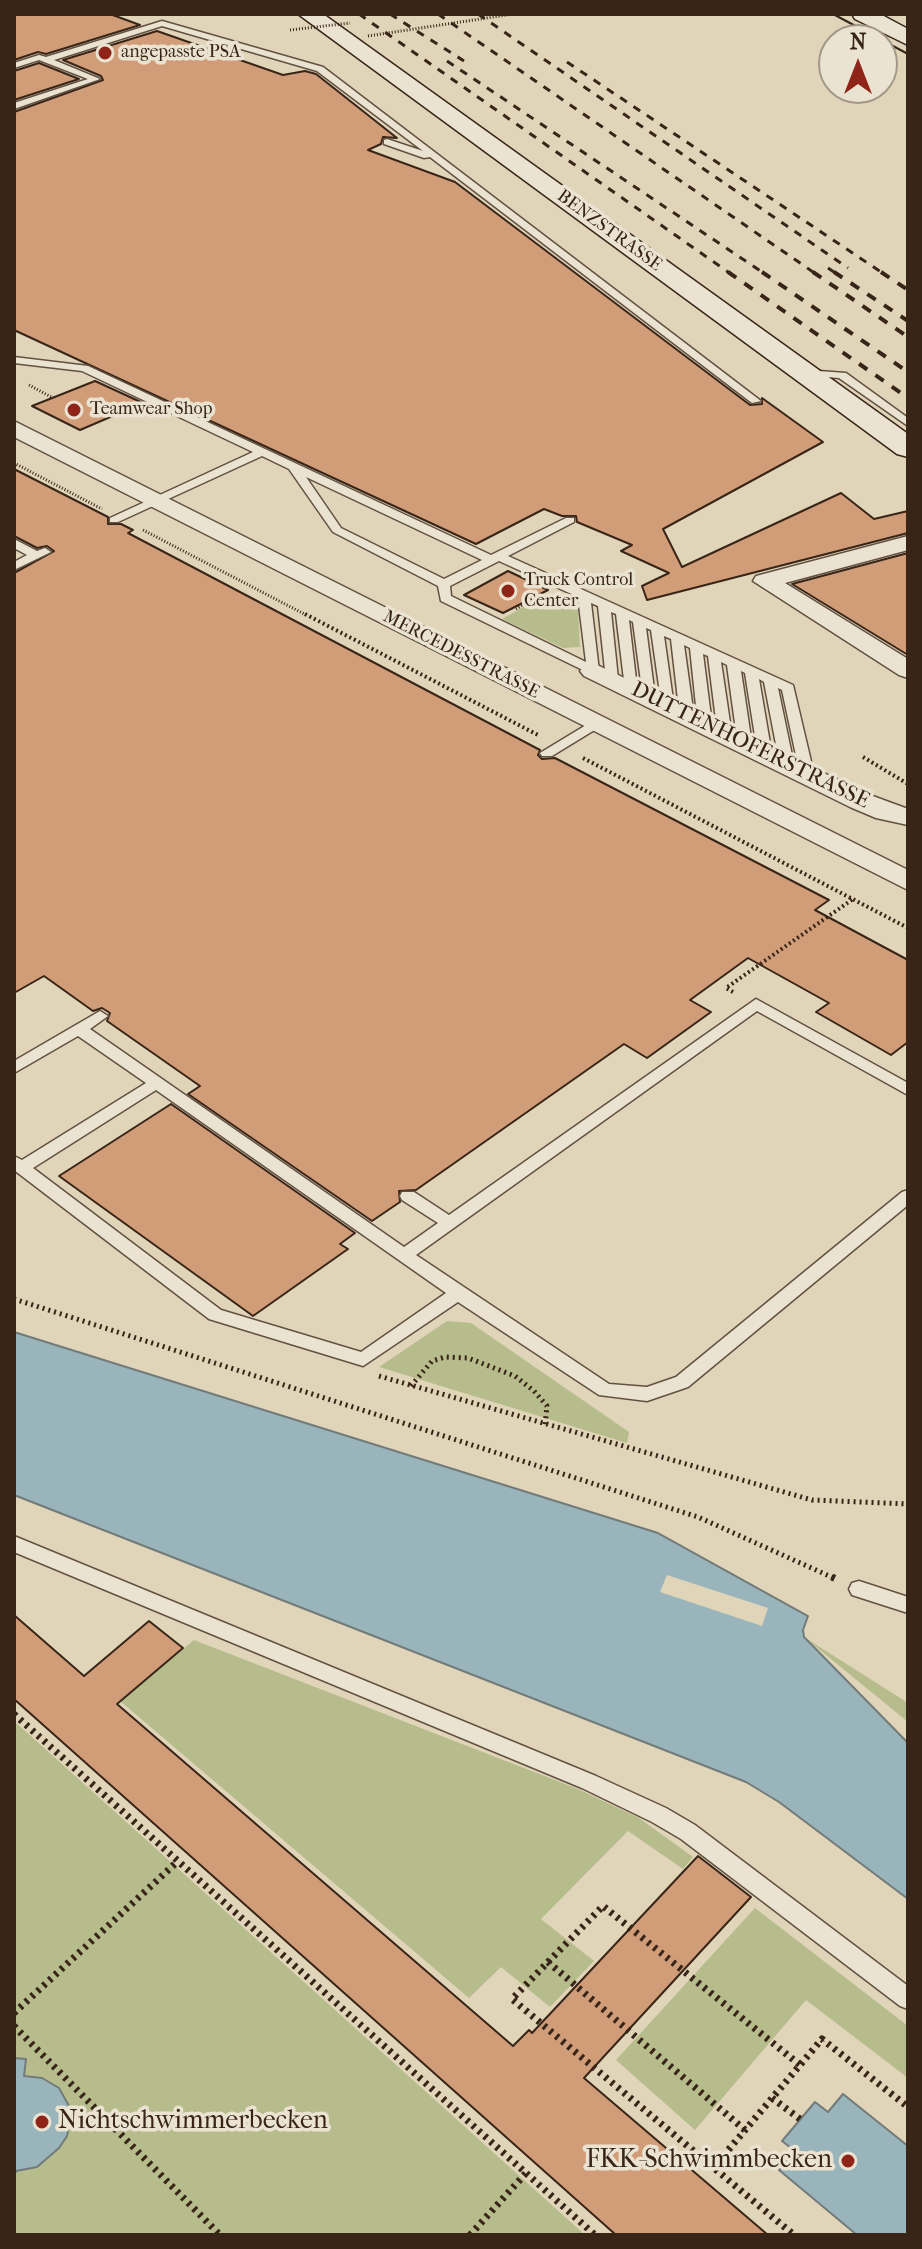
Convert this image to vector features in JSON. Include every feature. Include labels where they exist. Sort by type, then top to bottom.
[{"type":"main road","name":"BENZSTRASSE","points":[[300,22],[908,448]]},
{"type":"street","name":"MERCEDESSTRASSE","points":[[14,428],[908,881]]},
{"type":"street","points":[[908,543],[765,581],[908,670]]},
{"type":"street","name":"DUTTENHOFERSTRASSE","points":[[698,722],[886,812],[908,817]]},
{"type":"lane","points":[[45,60],[162,23],[320,69],[756,401]]},
{"type":"lane","points":[[14,66],[39,57],[96,79],[14,106]]},
{"type":"lane","points":[[290,61],[296,73]]},
{"type":"lane","points":[[387,142],[444,162]]},
{"type":"lane","points":[[14,360],[84,368],[293,467],[495,558],[584,594],[788,688],[698,722],[445,598],[444,584]]},
{"type":"lane","points":[[804,373],[842,375],[908,422]]},
{"type":"lane","points":[[117,519],[262,452]]},
{"type":"lane","points":[[293,467],[337,530],[444,584]]},
{"type":"lane","points":[[444,584],[570,520]]},
{"type":"lane","points":[[14,543],[41,554],[14,566]]},
{"type":"lane","points":[[584,594],[587,612],[698,722]]},
{"type":"lane","points":[[604,603],[698,722]]},
{"type":"lane","points":[[622,611],[698,722]]},
{"type":"lane","points":[[639,619],[698,722]]},
{"type":"lane","points":[[657,628],[698,722]]},
{"type":"lane","points":[[677,636],[698,722]]},
{"type":"lane","points":[[696,646],[698,722]]},
{"type":"lane","points":[[698,722],[714,654]]},
{"type":"lane","points":[[698,722],[733,663]]},
{"type":"lane","points":[[698,722],[751,671]]},
{"type":"lane","points":[[698,722],[770,680]]},
{"type":"lane","points":[[553,749],[596,723]]},
{"type":"lane","points":[[405,1255],[756,1004],[908,1090]]},
{"type":"lane","points":[[14,1068],[100,1016]]},
{"type":"lane","points":[[79,1029],[458,1293],[605,1390],[647,1394],[682,1382],[908,1196]]},
{"type":"lane","points":[[157,1083],[18,1165],[215,1315],[363,1359],[458,1293]]},
{"type":"lane","points":[[408,1196],[448,1222]]},
{"type":"lane","points":[[14,1544],[589,1782],[659,1815],[688,1832],[908,1999]]},
{"type":"lane","points":[[859,1589],[908,1605]]},
{"type":"path","points":[[368,36],[513,14]]},
{"type":"path","points":[[300,22],[350,23]]},
{"type":"path","points":[[21,381],[53,398]]},
{"type":"path","points":[[14,463],[553,749],[908,928]]},
{"type":"path","points":[[493,622],[545,593],[587,612]]},
{"type":"path","points":[[863,757],[908,784]]},
{"type":"path","points":[[756,1004],[726,988],[853,899]]},
{"type":"path","points":[[14,1299],[698,1517],[859,1589]]},
{"type":"path","points":[[411,1386],[432,1361],[445,1357],[468,1358],[515,1376],[534,1391],[547,1406],[545,1426]]},
{"type":"path","points":[[363,1359],[369,1372],[411,1386],[812,1500],[908,1504]]},
{"type":"path","points":[[14,1714],[595,2235]]},
{"type":"path","points":[[14,2013],[178,1861]]},
{"type":"path","points":[[794,2235],[512,1999],[603,1906],[800,2065]]},
{"type":"path","points":[[548,1962],[745,2130]]},
{"type":"path","points":[[14,2026],[220,2235]]},
{"type":"path","points":[[713,2168],[822,2039],[908,2107]]},
{"type":"path","points":[[772,2098],[800,2119]]},
{"type":"path","points":[[470,2235],[526,2173]]},
{"type":"green space","points":[[543,596],[578,610],[580,647],[563,648],[502,619]]},
{"type":"green space","points":[[447,1321],[471,1323],[629,1432],[627,1443],[379,1367]]},
{"type":"green space","points":[[804,1637],[908,1703],[908,1722]]},
{"type":"green space","points":[[194,1640],[578,1789],[639,1818],[693,1857],[683,1869],[628,1831],[541,1919],[594,1961],[550,2007],[501,1967],[469,1998],[120,1701]]},
{"type":"green space","points":[[14,1721],[585,2235],[14,2235]]},
{"type":"green space","points":[[755,1908],[908,2026],[908,2078],[806,2000],[695,2130],[616,2060]]},
{"type":"water","points":[[14,1332],[658,1533],[808,1616],[804,1637],[908,1743],[908,1899],[779,1802],[746,1782],[14,1495]]},
{"type":"water","name":"Nichtschwimmerbecken","points":[[14,2058],[26,2059],[24,2076],[42,2078],[59,2088],[71,2117],[67,2136],[59,2148],[37,2167],[16,2171],[14,2177]]},
{"type":"water","name":"FKK-Schwimmbecken","points":[[843,2094],[908,2146],[908,2235],[857,2235],[779,2170],[795,2151],[782,2141],[815,2102],[828,2112]]},
{"type":"pier","points":[[667,1575],[768,1608],[762,1626],[660,1592]]},
{"type":"building","points":[[14,14],[110,14],[140,25],[46,54],[38,52],[14,60]]},
{"type":"building","points":[[157,31],[283,75],[305,71],[316,74],[397,138],[383,137],[381,144],[368,150],[455,182],[750,405],[762,404],[762,398],[823,442],[663,529],[682,567],[841,493],[874,519],[908,511],[908,533],[647,600],[642,586],[669,573],[621,551],[632,545],[577,522],[576,516],[562,516],[544,509],[476,544],[14,330],[14,112],[103,80],[101,76],[63,60]]},
{"type":"building","points":[[39,63],[79,79],[14,100],[14,71]]},
{"type":"building","points":[[95,381],[143,403],[80,430],[32,406]]},
{"type":"building","points":[[14,469],[108,517],[108,524],[121,524],[133,530],[128,533],[540,750],[538,755],[542,759],[555,758],[829,900],[815,910],[908,960],[908,1042],[891,1055],[816,1012],[829,1003],[748,958],[690,1000],[711,1012],[647,1058],[624,1044],[416,1190],[399,1191],[400,1202],[372,1221],[188,1094],[200,1086],[107,1021],[110,1013],[102,1008],[93,1011],[44,976],[14,993],[14,573],[54,551],[47,546],[37,548],[14,536]]},
{"type":"building","points":[[908,553],[908,655],[792,584]]},
{"type":"building","name":"Truck Control Center","points":[[508,571],[548,590],[503,613],[464,595]]},
{"type":"building","points":[[171,1104],[355,1233],[340,1244],[348,1249],[253,1316],[59,1176]]},
{"type":"building","points":[[14,1615],[84,1676],[149,1621],[183,1648],[117,1704],[513,2046],[529,2030],[532,2033],[698,1856],[751,1897],[584,2078],[768,2235],[616,2235],[14,1699]]},
{"type":"tram line","points":[[833,14],[908,54]]},
{"type":"railway","points":[[359,14],[731,274]]},
{"type":"railway","points":[[390,14],[464,61]]},
{"type":"railway","points":[[438,14],[816,274]]},
{"type":"railway","points":[[478,14],[848,268]]},
{"type":"railway","points":[[447,61],[765,274]]},
{"type":"railway","points":[[567,62],[884,274]]},
{"type":"railway","points":[[828,268],[834,272]]},
{"type":"railway","points":[[728,272],[908,398]]},
{"type":"railway","points":[[762,272],[908,372]]},
{"type":"railway","points":[[813,272],[908,337]]},
{"type":"railway","points":[[834,272],[908,321]]},
{"type":"railway","points":[[884,274],[908,290]]},
{"type":"place","name":"angepasste PSA","points":[[105,53]]},
{"type":"place","name":"Teamwear Shop","points":[[74,410]]},
{"type":"place","name":"Truck Control Center","points":[[508,591]]},
{"type":"place","name":"Nichtschwimmerbecken","points":[[42,2122]]},
{"type":"place","name":"FKK-Schwimmbecken","points":[[848,2161]]}]
